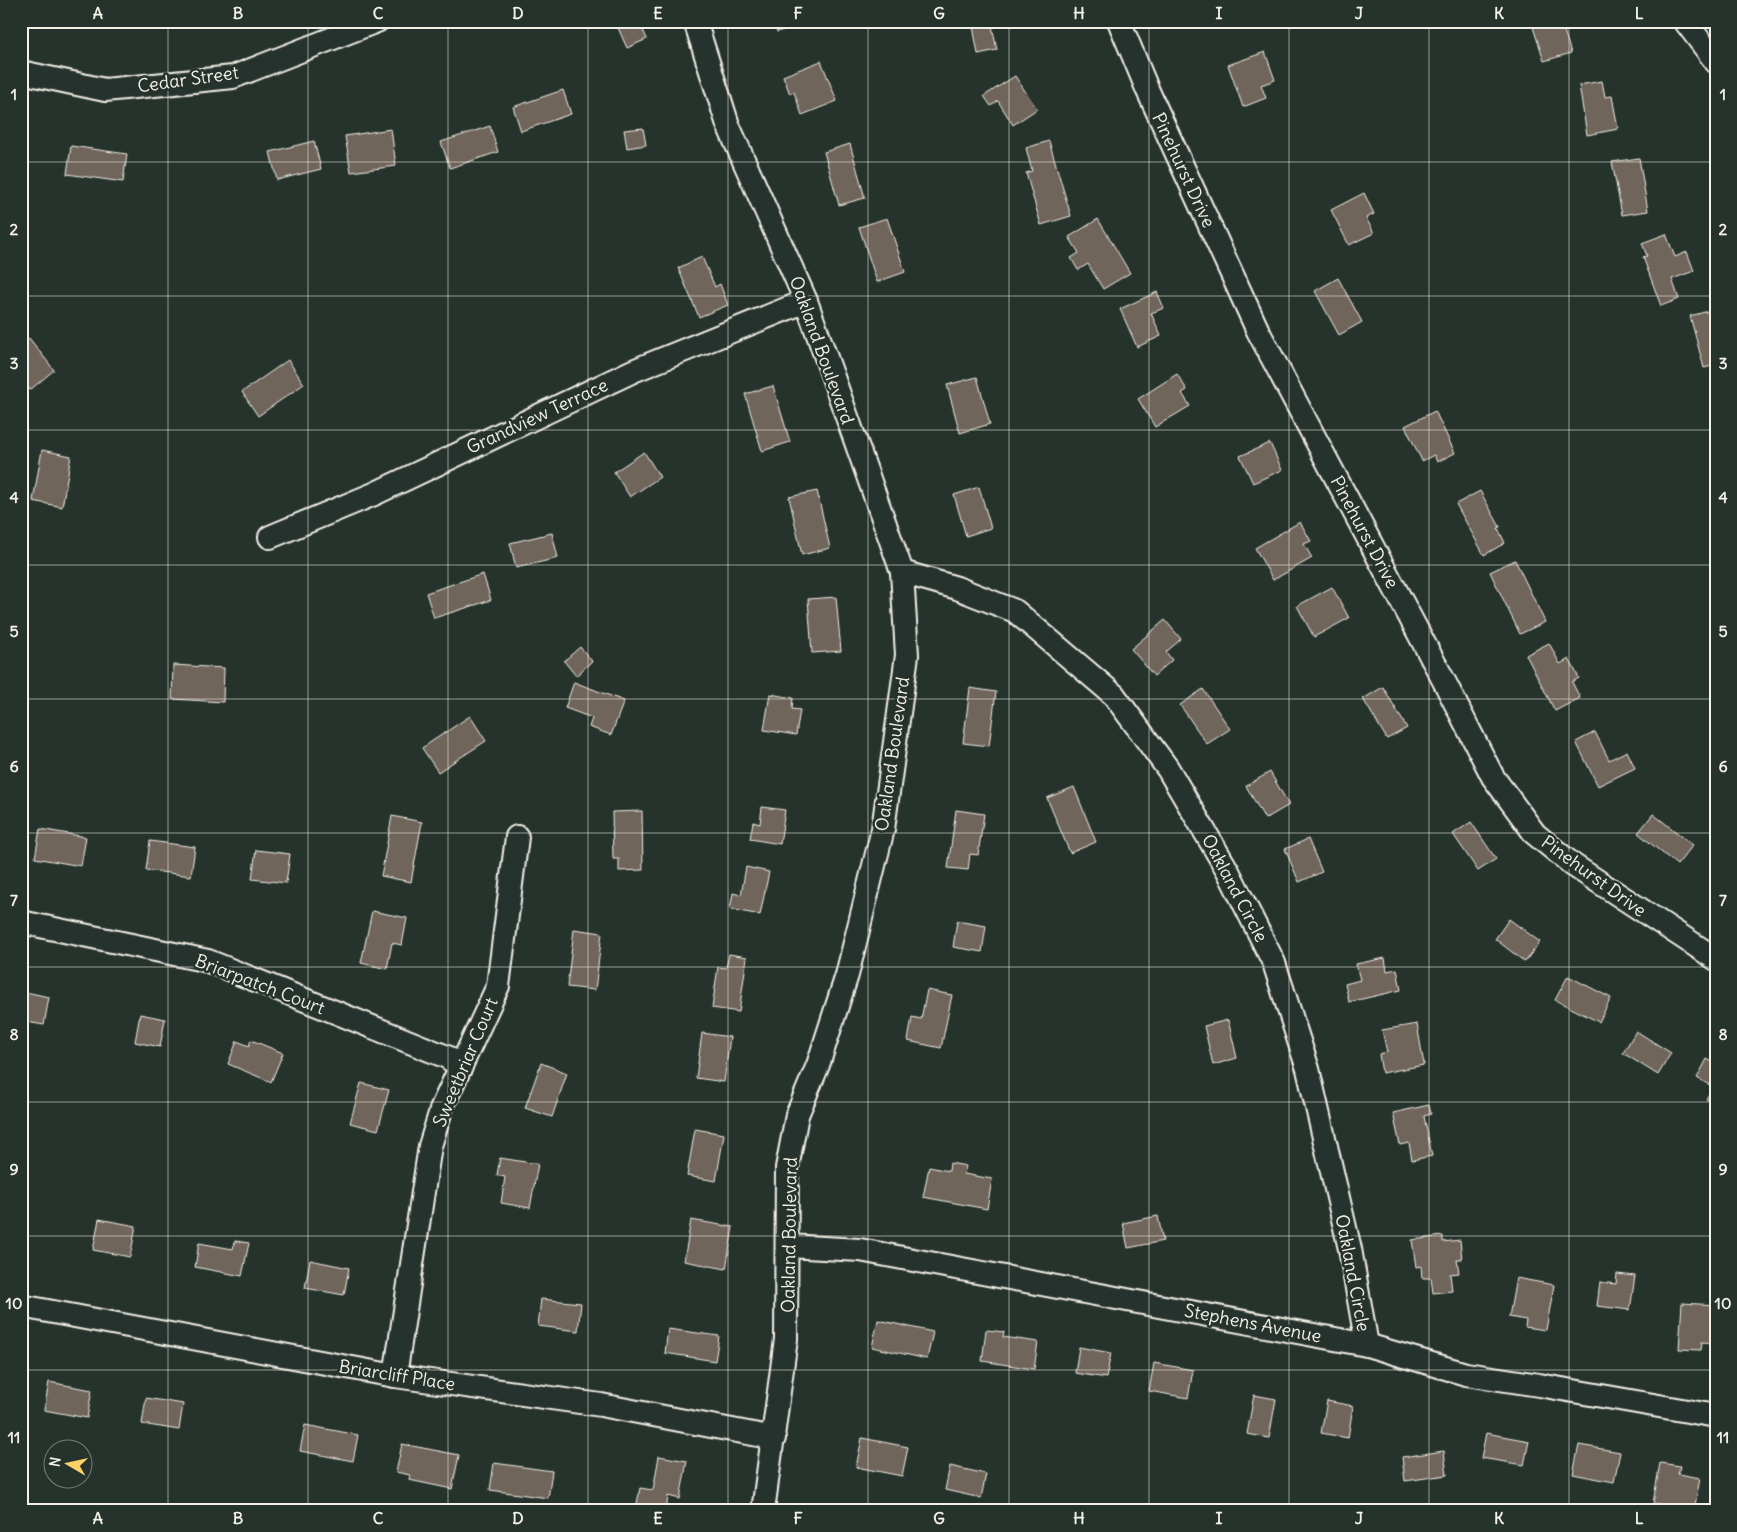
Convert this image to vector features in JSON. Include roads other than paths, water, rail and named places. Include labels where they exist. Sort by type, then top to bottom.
[{"type":"street","name":"Cedar Street","points":[[21,72],[105,90],[233,76],[377,21]]},
{"type":"street","name":"Oakland Boulevard","points":[[695,21],[728,124],[806,301],[902,572],[907,654],[882,829],[847,975],[818,1065],[797,1115],[787,1168],[786,1340],[764,1511]]},
{"type":"street","name":"Pinehurst Drive","points":[[1119,21],[1148,91],[1258,331],[1444,681],[1492,777],[1535,834],[1573,865],[1716,959]]},
{"type":"street","points":[[1686,21],[1716,62]]},
{"type":"street","name":"Grandview Terrace","points":[[270,537],[374,494],[633,370],[806,301]]},
{"type":"street","name":"Oakland Circle","points":[[902,572],[957,588],[1015,611],[1114,696],[1168,769],[1228,871],[1274,964],[1308,1069],[1350,1249],[1367,1344]]},
{"type":"street","name":"Sweetbriar Court","points":[[395,1376],[430,1146],[442,1106],[498,986],[517,837]]},
{"type":"street","name":"Briarpatch Court","points":[[21,922],[208,961],[447,1058],[461,1067]]},
{"type":"street","name":"Stephens Avenue","points":[[787,1246],[860,1250],[1367,1344],[1466,1374],[1716,1416]]},
{"type":"street","name":"Briarcliff Place","points":[[21,1306],[395,1376],[601,1405],[774,1438]]}]
